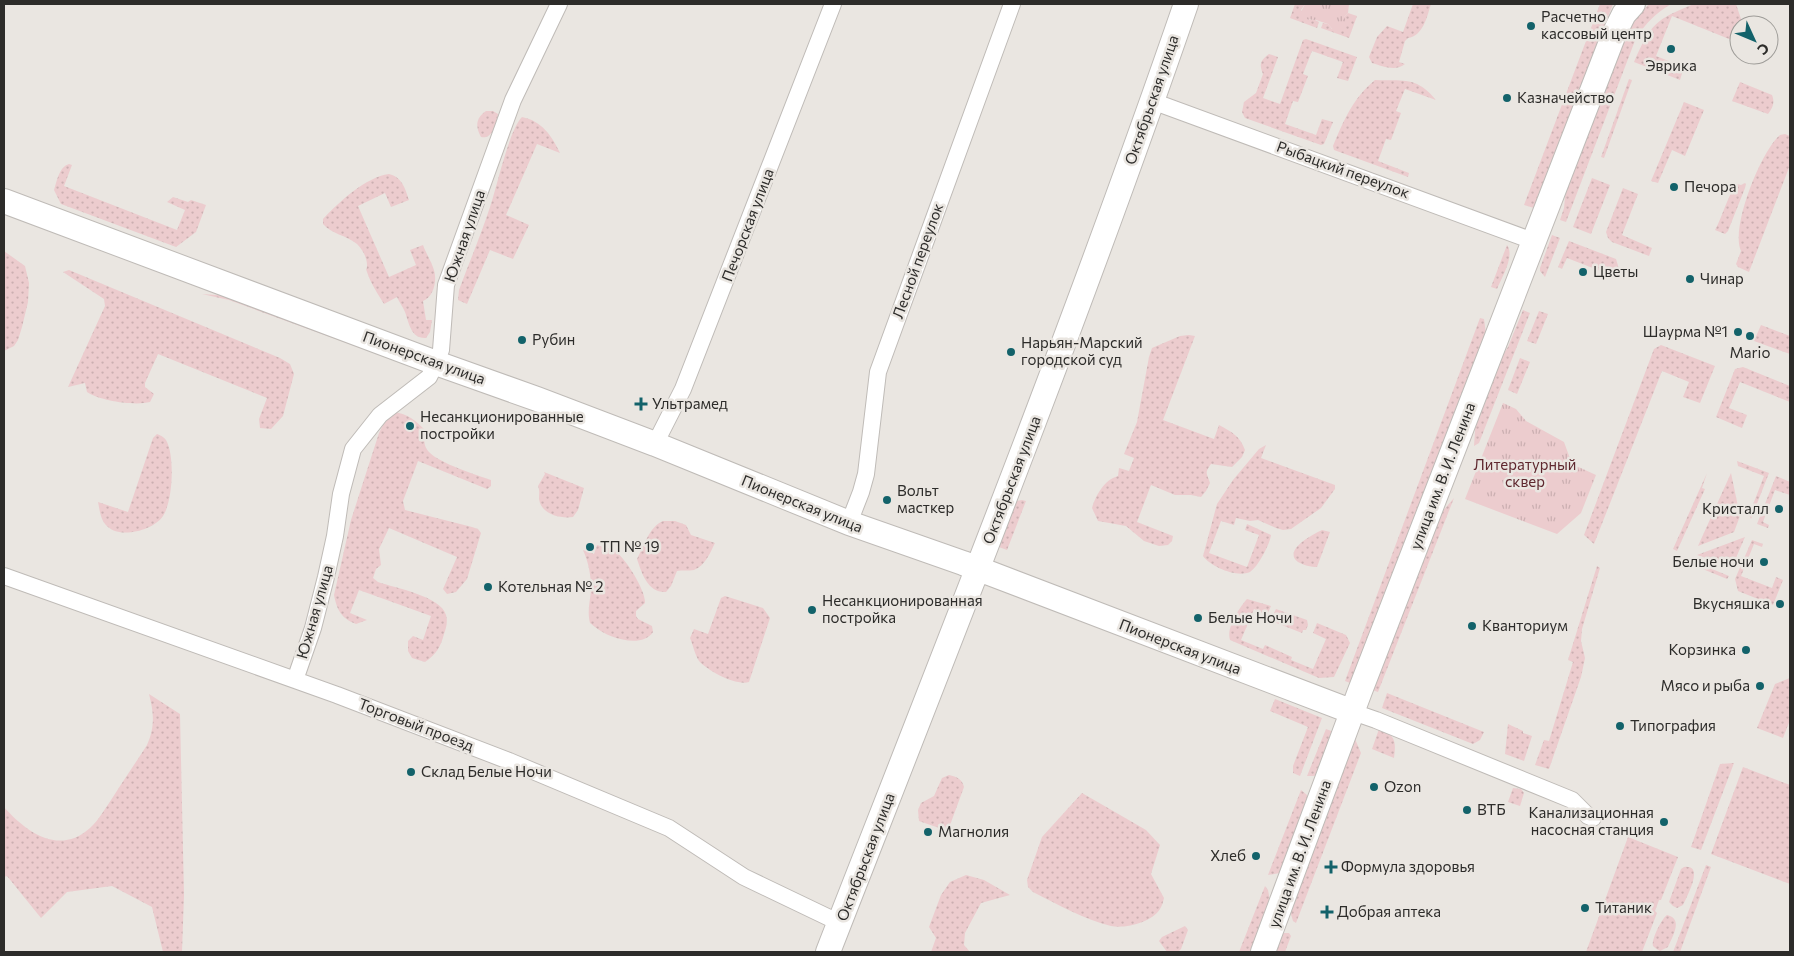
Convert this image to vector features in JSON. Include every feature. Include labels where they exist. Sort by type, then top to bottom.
[{"type":"main road","name":"Октябрьская улица","points":[[828,952],[1079,305],[1186,4]]},
{"type":"main road","name":"улица им. В. И. Ленина","points":[[1263,952],[1352,712],[1533,241],[1614,34],[1624,14],[1633,4]]},
{"type":"main road","name":"Пионерская улица","points":[[4,201],[436,364],[537,399],[655,444],[849,523],[978,569],[1352,712]]},
{"type":"street","name":"Южная улица","points":[[295,680],[313,628],[335,536],[341,494],[354,449],[380,416],[429,377],[436,364],[441,350],[446,285],[513,100],[559,4]]},
{"type":"street","name":"Печорская улица","points":[[655,444],[683,389],[833,4]]},
{"type":"street","name":"Лесной переулок","points":[[849,523],[866,474],[878,372],[1012,4]]},
{"type":"street","name":"Рыбацкий переулок","points":[[1152,101],[1533,241]]},
{"type":"street","name":"Торговый проезд","points":[[4,576],[295,680],[476,748],[670,828],[744,877],[840,923]]},
{"type":"street","name":"Пионерская улица","points":[[1352,712],[1572,800],[1588,816],[1593,818]]},
{"type":"green space","points":[[1295,4],[1305,4],[1301,10],[1310,20],[1313,19],[1319,22],[1317,28],[1290,18]]},
{"type":"green space","points":[[1305,4],[1349,4],[1348,13],[1344,17],[1346,22],[1345,28],[1341,31],[1334,31],[1328,24],[1304,19],[1300,14]]},
{"type":"green space","points":[[1413,4],[1431,4],[1421,30],[1405,41],[1399,62],[1405,64],[1393,68],[1372,63],[1369,57],[1377,37],[1387,26],[1403,32]]},
{"type":"green space","points":[[1600,4],[1613,4],[1534,208],[1524,205]]},
{"type":"green space","points":[[1649,4],[1671,4],[1652,19],[1636,38],[1566,222],[1560,220],[1564,208],[1566,187],[1625,35],[1636,18]]},
{"type":"green space","points":[[1694,4],[1736,4],[1740,15],[1729,15],[1729,39],[1672,16],[1656,56],[1684,67],[1680,80],[1634,62],[1650,31],[1662,19]]},
{"type":"green space","points":[[1348,13],[1357,16],[1349,38],[1321,28],[1323,23],[1328,24],[1332,29]]},
{"type":"green space","points":[[1306,39],[1357,57],[1348,81],[1337,78],[1343,62],[1312,51],[1303,74],[1308,76],[1298,102],[1293,101],[1285,124],[1316,135],[1322,119],[1333,122],[1324,144],[1321,145],[1245,118],[1242,112],[1244,102],[1256,93],[1263,74],[1261,63],[1269,54],[1278,57],[1263,98],[1280,104],[1303,40]]},
{"type":"green space","points":[[1629,79],[1632,80],[1604,158],[1601,157]]},
{"type":"green space","points":[[1375,80],[1402,80],[1416,83],[1429,92],[1436,100],[1405,89],[1396,111],[1401,113],[1391,140],[1386,139],[1378,161],[1409,173],[1408,177],[1334,150],[1333,146],[1350,110],[1361,94]]},
{"type":"green space","points":[[1740,82],[1772,95],[1773,105],[1768,114],[1732,101]]},
{"type":"green space","points":[[1684,102],[1704,110],[1685,156],[1672,150],[1658,183],[1651,181]]},
{"type":"green space","points":[[486,111],[493,111],[498,114],[498,118],[496,126],[491,133],[488,136],[481,137],[478,129],[478,119]]},
{"type":"green space","points":[[522,117],[535,122],[546,130],[560,153],[537,144],[506,215],[529,225],[513,259],[490,250],[467,304],[458,300],[459,290],[493,198],[512,134]]},
{"type":"green space","points":[[1780,135],[1790,136],[1790,165],[1749,272],[1738,267],[1736,264],[1741,251],[1739,240],[1743,208],[1764,157]]},
{"type":"green space","points":[[69,164],[72,165],[64,186],[177,230],[185,210],[167,202],[173,197],[206,205],[196,232],[176,247],[61,204],[54,190],[61,171]]},
{"type":"green space","points":[[389,174],[400,180],[409,200],[391,207],[385,193],[358,206],[389,277],[416,265],[410,250],[423,245],[435,272],[434,287],[429,297],[423,301],[426,320],[432,320],[430,332],[426,338],[421,338],[414,333],[397,297],[384,304],[369,276],[364,253],[359,246],[323,224],[323,219],[353,191],[371,180]]},
{"type":"green space","points":[[1592,178],[1610,185],[1591,234],[1573,227]]},
{"type":"green space","points":[[1745,183],[1745,188],[1728,231],[1725,234],[1715,230],[1737,184]]},
{"type":"green space","points":[[1623,188],[1638,194],[1622,235],[1652,248],[1649,256],[1612,242],[1608,238],[1606,232]]},
{"type":"green space","points":[[1552,235],[1560,238],[1545,277],[1540,268]]},
{"type":"green space","points":[[1569,241],[1616,259],[1619,269],[1616,277],[1567,258],[1562,269],[1558,267]]},
{"type":"green space","points":[[1507,245],[1510,255],[1509,261],[1497,289],[1491,287]]},
{"type":"green space","points":[[4,251],[25,266],[29,283],[28,302],[18,340],[14,346],[4,351]]},
{"type":"green space","points":[[69,270],[280,358],[290,364],[294,374],[283,416],[271,429],[260,428],[259,419],[267,398],[158,354],[145,383],[145,387],[154,394],[150,402],[127,403],[100,398],[87,392],[85,383],[68,387],[105,306],[104,299],[63,272]]},
{"type":"green space","points":[[202,294],[231,296],[406,359],[404,364],[229,300]]},
{"type":"green space","points":[[1523,310],[1530,313],[1479,443],[1474,446],[1476,417],[1498,362],[1508,347]]},
{"type":"green space","points":[[1539,311],[1548,314],[1536,344],[1527,341]]},
{"type":"green space","points":[[1480,318],[1484,319],[1486,334],[1355,685],[1345,681]]},
{"type":"green space","points":[[1761,325],[1790,336],[1790,354],[1754,341]]},
{"type":"green space","points":[[1180,336],[1195,336],[1163,420],[1214,439],[1219,425],[1235,435],[1241,441],[1245,450],[1242,457],[1232,467],[1211,464],[1207,472],[1210,483],[1201,497],[1175,495],[1151,485],[1137,522],[1173,536],[1172,541],[1168,545],[1159,546],[1144,541],[1126,526],[1098,521],[1092,508],[1098,493],[1105,484],[1118,476],[1119,468],[1129,471],[1134,458],[1124,454],[1137,422],[1152,348]]},
{"type":"green space","points":[[1661,345],[1715,366],[1700,403],[1683,397],[1689,382],[1662,371],[1594,544],[1584,535],[1654,349]]},
{"type":"green space","points":[[1520,358],[1530,362],[1517,394],[1508,390]]},
{"type":"green space","points":[[1743,367],[1790,386],[1790,402],[1740,382],[1729,408],[1747,415],[1742,428],[1716,417],[1735,369]]},
{"type":"green space","name":"Литературный сквер","points":[[1503,403],[1516,409],[1526,421],[1564,442],[1572,464],[1596,475],[1581,513],[1557,534],[1465,499]]},
{"type":"green space","points":[[394,412],[411,418],[425,430],[425,445],[434,456],[458,468],[491,480],[491,486],[487,489],[418,461],[403,501],[405,510],[472,527],[478,529],[481,533],[467,579],[456,592],[447,594],[443,589],[457,557],[389,528],[379,549],[381,565],[376,569],[373,578],[378,582],[427,598],[442,608],[446,615],[446,625],[438,650],[425,662],[412,658],[408,651],[408,641],[413,636],[423,640],[431,616],[359,590],[350,613],[367,620],[356,624],[340,613],[334,595],[351,520],[379,433],[387,417]]},
{"type":"green space","points":[[157,434],[166,440],[172,467],[169,500],[163,516],[159,521],[145,529],[129,532],[114,531],[103,521],[98,502],[128,512],[153,438]]},
{"type":"green space","points":[[1266,445],[1261,458],[1335,485],[1335,489],[1321,508],[1291,529],[1283,530],[1258,520],[1250,521],[1236,518],[1234,525],[1221,521],[1209,553],[1247,567],[1259,535],[1245,530],[1247,524],[1271,535],[1257,565],[1250,572],[1238,574],[1212,564],[1203,556],[1217,504],[1233,480],[1259,449]]},
{"type":"green space","points":[[1737,461],[1769,473],[1751,519],[1749,515],[1764,476],[1738,466]]},
{"type":"green space","points":[[544,472],[584,488],[578,510],[573,517],[557,516],[543,508],[539,499],[538,486],[545,474]]},
{"type":"green space","points":[[1707,473],[1702,488],[1705,489],[1677,551],[1673,549]]},
{"type":"green space","points":[[1731,473],[1740,516],[1734,532],[1698,546]]},
{"type":"green space","points":[[1776,476],[1790,482],[1790,495],[1775,490],[1763,522],[1769,525],[1768,528],[1757,524]]},
{"type":"green space","points":[[1454,498],[1378,692],[1372,690],[1441,513]]},
{"type":"green space","points":[[1016,501],[1026,501],[1007,550],[996,546]]},
{"type":"green space","points":[[663,521],[675,521],[686,525],[691,535],[715,543],[701,566],[694,570],[677,571],[671,586],[666,592],[650,586],[637,559],[650,532]]},
{"type":"green space","points":[[1322,530],[1330,532],[1317,567],[1307,566],[1298,562],[1294,557],[1296,548]]},
{"type":"green space","points":[[1745,537],[1732,567],[1697,555]]},
{"type":"green space","points":[[1752,540],[1763,544],[1762,547],[1754,544],[1741,576],[1772,588],[1776,577],[1783,580],[1773,605],[1738,591],[1735,579]]},
{"type":"green space","points":[[597,545],[616,552],[635,576],[645,603],[636,611],[636,616],[652,626],[653,632],[648,637],[633,641],[616,638],[590,623],[591,579],[583,550],[594,554]]},
{"type":"green space","points":[[1678,555],[1729,576],[1727,579],[1676,558]]},
{"type":"green space","points":[[1597,566],[1600,568],[1582,629],[1581,641],[1585,658],[1581,677],[1549,769],[1535,765],[1544,740],[1549,741],[1573,662],[1568,660]]},
{"type":"green space","points":[[725,596],[763,608],[770,618],[749,682],[743,683],[730,680],[703,665],[698,659],[690,638],[694,629],[708,634],[721,598]]},
{"type":"green space","points":[[1247,599],[1271,606],[1267,615],[1254,609],[1241,640],[1263,649],[1265,645],[1292,657],[1291,660],[1313,669],[1326,639],[1313,633],[1317,623],[1346,635],[1350,643],[1334,677],[1319,678],[1230,640],[1229,635],[1232,624]]},
{"type":"green space","points":[[1276,609],[1307,620],[1306,630],[1303,630],[1302,633],[1274,622],[1276,618],[1272,617]]},
{"type":"green space","points":[[1790,678],[1790,720],[1783,738],[1757,728],[1775,684]]},
{"type":"green space","points":[[1387,693],[1484,732],[1480,740],[1473,744],[1382,708]]},
{"type":"green space","points":[[149,694],[180,714],[184,895],[182,952],[163,952],[152,907],[112,886],[67,892],[41,918],[7,876],[4,877],[4,807],[22,825],[44,837],[55,840],[67,840],[78,836],[90,828],[147,745],[153,720]]},
{"type":"green space","points":[[1275,699],[1322,718],[1300,776],[1293,773],[1293,766],[1308,727],[1270,711]]},
{"type":"green space","points":[[1508,724],[1532,736],[1524,761],[1505,754]]},
{"type":"green space","points":[[1326,729],[1334,732],[1319,773],[1314,776],[1307,776]]},
{"type":"green space","points":[[1379,729],[1385,731],[1394,740],[1394,758],[1372,749]]},
{"type":"green space","points":[[1355,739],[1361,753],[1296,923],[1293,921],[1289,908]]},
{"type":"green space","points":[[1734,763],[1701,850],[1691,847],[1720,764]]},
{"type":"green space","points":[[1743,767],[1790,785],[1790,884],[1711,854]]},
{"type":"green space","points":[[949,775],[959,779],[964,787],[946,836],[942,829],[919,821],[918,810],[921,803],[934,796],[942,778]]},
{"type":"green space","points":[[1513,788],[1521,789],[1524,793],[1520,806],[1508,802]]},
{"type":"green space","points":[[1301,790],[1307,795],[1309,802],[1285,865],[1280,873],[1268,875]]},
{"type":"green space","points":[[1082,793],[1146,830],[1160,845],[1151,874],[1164,898],[1161,908],[1151,918],[1138,924],[1111,926],[1081,916],[1033,892],[1028,887],[1027,880],[1042,837]]},
{"type":"green space","points":[[1628,837],[1678,857],[1661,900],[1659,900],[1655,911],[1657,913],[1642,952],[1586,952]]},
{"type":"green space","points":[[1706,865],[1711,867],[1680,952],[1673,952]]},
{"type":"green space","points":[[1690,867],[1693,870],[1693,882],[1683,905],[1677,908],[1669,902],[1681,869]]},
{"type":"green space","points":[[966,875],[984,880],[1010,895],[981,903],[965,933],[964,945],[970,952],[931,952],[936,938],[929,927],[941,895],[950,882]]},
{"type":"green space","points":[[1265,886],[1268,890],[1270,901],[1250,952],[1239,952]]},
{"type":"green space","points":[[1667,915],[1675,920],[1676,924],[1668,947],[1660,951],[1653,946],[1653,943],[1657,929]]},
{"type":"green space","points":[[1185,926],[1188,930],[1181,949],[1178,952],[1167,952],[1159,941],[1162,937]]},
{"type":"green space","points":[[1289,933],[1291,936],[1285,952],[1274,952],[1281,935]]},
{"type":"place","name":"Расчетно кассовый центр","points":[[1531,26]]},
{"type":"place","name":"Эврика","points":[[1671,49]]},
{"type":"place","name":"Казначейство","points":[[1507,98]]},
{"type":"place","name":"Печора","points":[[1674,187]]},
{"type":"place","name":"Цветы","points":[[1583,272]]},
{"type":"place","name":"Чинар","points":[[1690,279]]},
{"type":"place","name":"Шаурма №1","points":[[1738,332]]},
{"type":"place","name":"Mario","points":[[1750,336]]},
{"type":"place","name":"Рубин","points":[[522,340]]},
{"type":"place","name":"Нарьян-Марский городской суд","points":[[1011,352]]},
{"type":"place","name":"Ультрамед","points":[[641,404]]},
{"type":"place","name":"Несанкционированные постройки","points":[[410,426]]},
{"type":"place","name":"Вольт масткер","points":[[887,500]]},
{"type":"place","name":"Кристалл","points":[[1779,509]]},
{"type":"place","name":"ТП № 19","points":[[590,547]]},
{"type":"place","name":"Белые ночи","points":[[1764,562]]},
{"type":"place","name":"Котельная № 2","points":[[488,587]]},
{"type":"place","name":"Вкусняшка","points":[[1780,604]]},
{"type":"place","name":"Несанкционированная постройка","points":[[812,610]]},
{"type":"place","name":"Белые Ночи","points":[[1198,618]]},
{"type":"place","name":"Кванториум","points":[[1472,626]]},
{"type":"place","name":"Корзинка","points":[[1746,650]]},
{"type":"place","name":"Мясо и рыба","points":[[1760,686]]},
{"type":"place","name":"Типография","points":[[1620,726]]},
{"type":"place","name":"Склад Белые Ночи","points":[[411,772]]},
{"type":"place","name":"Ozon","points":[[1374,787]]},
{"type":"place","name":"ВТБ","points":[[1467,810]]},
{"type":"place","name":"Канализационная насосная станция","points":[[1664,822]]},
{"type":"place","name":"Магнолия","points":[[928,832]]},
{"type":"place","name":"Хлеб","points":[[1256,856]]},
{"type":"place","name":"Формула здоровья","points":[[1331,867]]},
{"type":"place","name":"Титаник","points":[[1585,908]]},
{"type":"place","name":"Добрая аптека","points":[[1327,912]]}]
